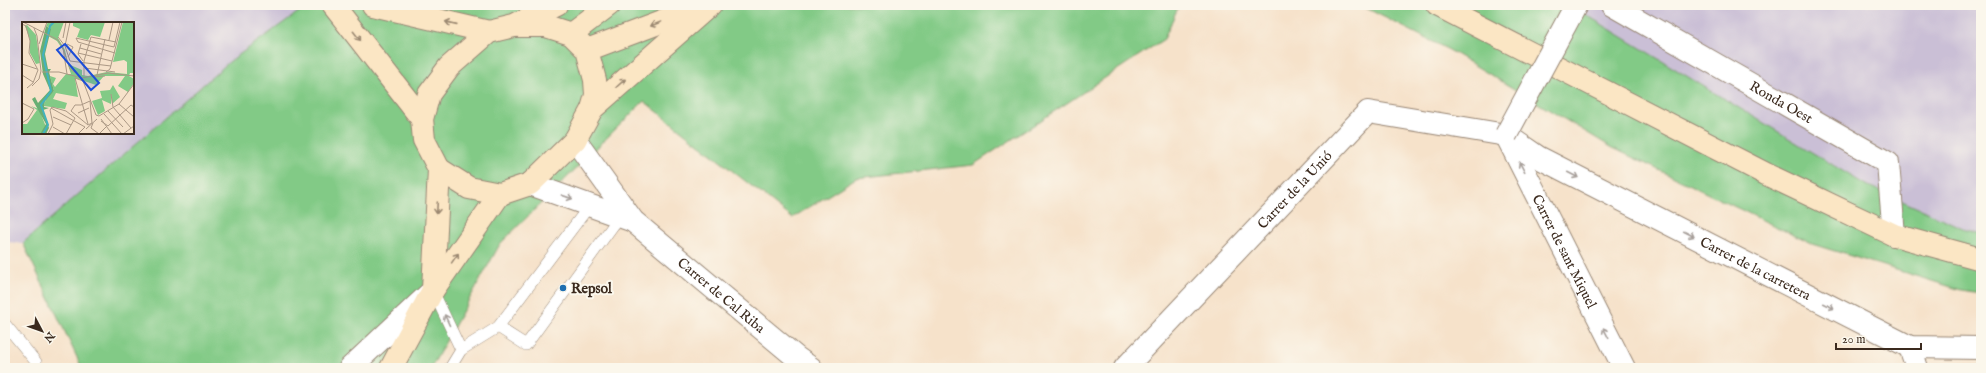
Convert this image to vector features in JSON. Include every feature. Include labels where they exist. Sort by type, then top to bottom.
[{"type":"street","points":[[333,5],[422,119]]},
{"type":"street","points":[[373,5],[489,32],[514,26],[556,5]]},
{"type":"street","points":[[571,34],[609,5]]},
{"type":"street","points":[[587,50],[706,5]]},
{"type":"street","points":[[592,109],[710,5]]},
{"type":"street","points":[[1437,5],[1766,174],[1894,235],[1981,259]]},
{"type":"street","points":[[1506,135],[1576,5]]},
{"type":"street","name":"Ronda Oest","points":[[1612,5],[1888,163],[1894,235]]},
{"type":"street","points":[[439,169],[469,188],[500,194],[530,184],[574,140],[592,109],[596,95],[595,80],[587,50],[571,34],[546,26],[514,26]]},
{"type":"street","points":[[350,368],[433,290],[439,169],[424,140],[422,119],[429,94],[449,67],[489,32]]},
{"type":"street","name":"Carrer de la Unió","points":[[1124,368],[1368,112],[1506,135],[1538,157]]},
{"type":"street","name":"Carrer de sant Miquel","points":[[1506,135],[1624,368]]},
{"type":"street","name":"Carrer de Cal Riba","points":[[574,140],[627,218],[798,365]]},
{"type":"street","name":"Carrer de la carretera","points":[[1538,157],[1910,347],[1981,348]]},
{"type":"street","name":"Carrer de Cal Riba","points":[[530,184],[627,218]]},
{"type":"street","points":[[391,368],[433,290],[500,194]]},
{"type":"street","points":[[1910,347],[1917,368]]},
{"type":"lane","points":[[450,368],[461,350],[498,327],[590,205]]},
{"type":"lane","points":[[498,327],[526,345],[627,218]]},
{"type":"lane","points":[[433,290],[461,350]]},
{"type":"lane","points":[[5,324],[36,362],[37,368]]},
{"type":"shaded area","points":[[5,5],[359,5],[304,8],[229,62],[23,243],[5,242]]},
{"type":"shaded area","points":[[1570,5],[1981,5],[1981,233],[1965,229],[1864,184]]},
{"type":"green space","points":[[359,5],[1179,5],[1164,39],[973,165],[856,178],[792,218],[644,101],[500,244],[431,368],[82,368],[23,243],[229,62],[304,8]]},
{"type":"green space","points":[[1360,5],[1570,5],[1864,184],[1965,229],[1981,233],[1981,293],[1961,290],[1812,244],[1611,147],[1449,50]]},
{"type":"place","name":"Repsol","points":[[563,288]]}]
